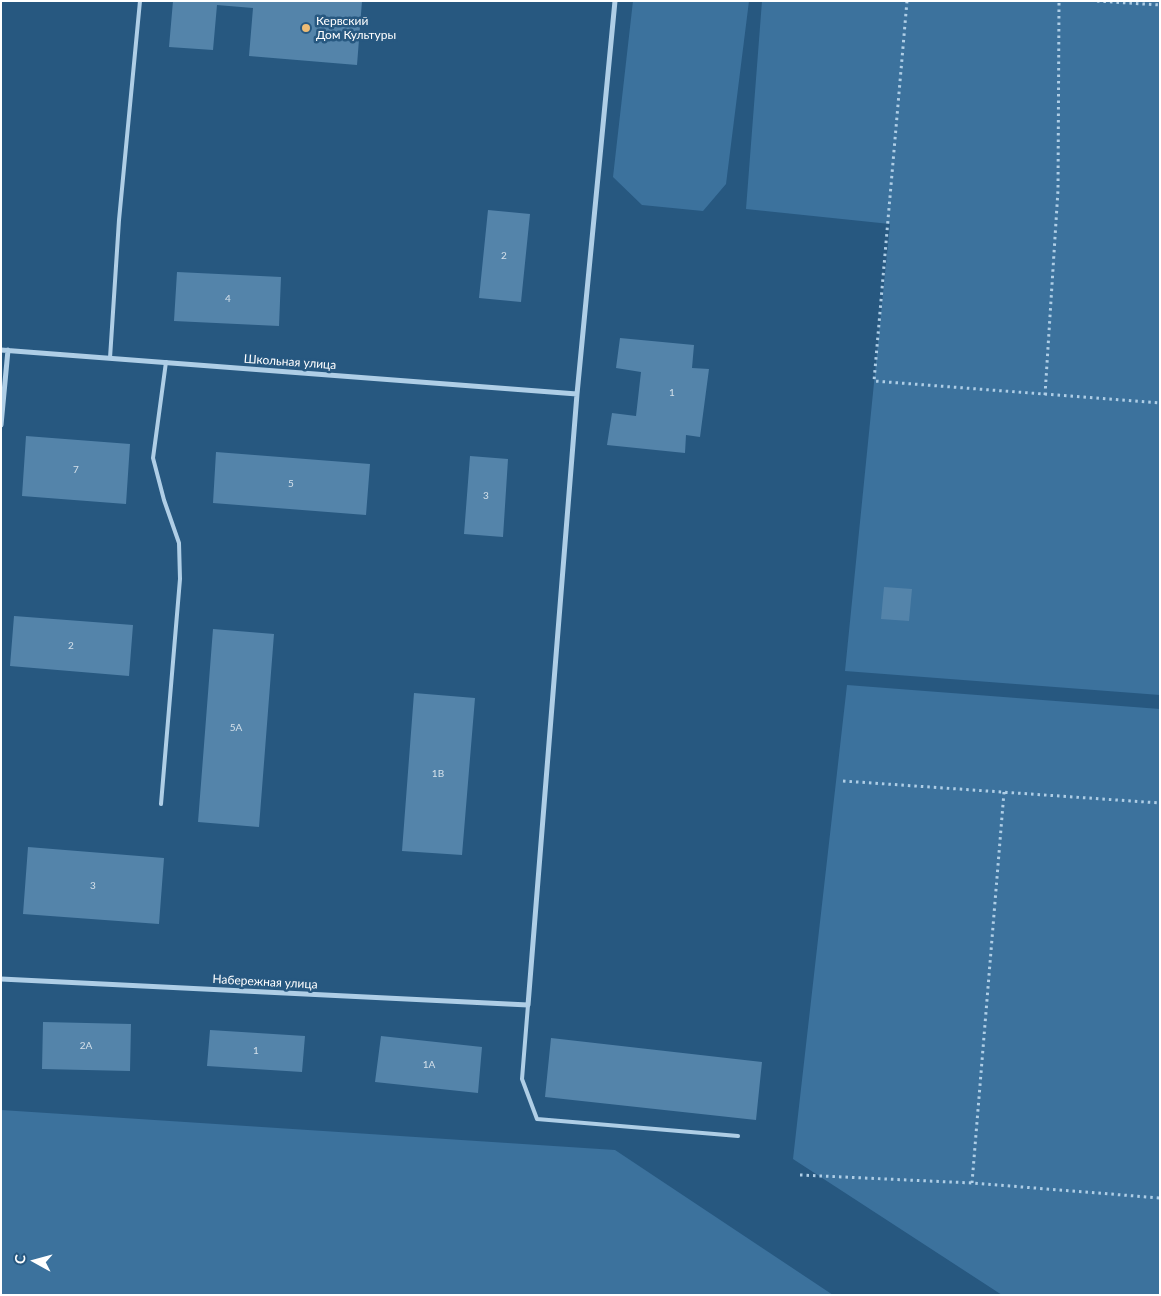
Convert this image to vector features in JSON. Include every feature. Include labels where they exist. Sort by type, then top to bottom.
[{"type":"street","points":[[528,1005],[577,394],[614,1]]},
{"type":"street","name":"Школьная улица","points":[[1,350],[577,394]]},
{"type":"street","points":[[1,425],[8,350]]},
{"type":"street","name":"Набережная улица","points":[[1,979],[528,1005]]},
{"type":"lane","points":[[110,358],[119,220],[140,1]]},
{"type":"lane","points":[[161,804],[180,580],[178,542],[164,500],[154,458],[166,362]]},
{"type":"lane","points":[[528,1005],[522,1079],[537,1119],[738,1136]]},
{"type":"path","points":[[907,1],[874,382],[1160,403]]},
{"type":"path","points":[[1046,395],[1058,190],[1059,1]]},
{"type":"path","points":[[1097,1],[1160,5]]},
{"type":"path","points":[[843,781],[1160,802]]},
{"type":"path","points":[[972,1183],[1004,792]]},
{"type":"path","points":[[800,1175],[972,1183],[1160,1198]]},
{"type":"shaded area","points":[[633,1],[749,1],[726,184],[703,211],[642,205],[613,177]]},
{"type":"shaded area","points":[[762,1],[1160,1],[1160,695],[845,671],[890,224],[746,209]]},
{"type":"shaded area","points":[[847,685],[1160,709],[1160,1295],[1002,1295],[793,1159]]},
{"type":"shaded area","points":[[1,1110],[615,1150],[833,1295],[1,1295]]},
{"type":"building","name":"Кервский Дом Культуры","points":[[173,1],[362,1],[357,65],[249,56],[253,8],[217,5],[213,50],[169,47]]},
{"type":"building","points":[[488,210],[530,214],[521,302],[479,298]]},
{"type":"building","points":[[177,272],[281,277],[279,326],[174,321]]},
{"type":"building","points":[[620,338],[694,345],[692,368],[709,369],[700,437],[686,435],[685,453],[607,445],[612,413],[636,416],[641,372],[616,368]]},
{"type":"building","points":[[26,436],[130,444],[126,504],[22,496]]},
{"type":"building","points":[[216,452],[370,464],[366,515],[213,503]]},
{"type":"building","points":[[470,456],[508,459],[503,537],[464,534]]},
{"type":"building","points":[[884,587],[912,589],[909,621],[881,619]]},
{"type":"building","points":[[14,616],[133,625],[129,676],[10,666]]},
{"type":"building","points":[[213,629],[274,634],[259,827],[198,822]]},
{"type":"building","points":[[414,693],[475,698],[462,855],[402,851]]},
{"type":"building","points":[[28,847],[164,858],[159,924],[23,914]]},
{"type":"building","points":[[43,1022],[131,1024],[130,1071],[42,1069]]},
{"type":"building","points":[[210,1030],[305,1036],[302,1072],[207,1066]]},
{"type":"building","points":[[381,1036],[482,1047],[478,1093],[375,1082]]},
{"type":"building","points":[[551,1038],[762,1062],[756,1120],[545,1097]]},
{"type":"place","name":"Кервский Дом Культуры","points":[[306,28]]}]
